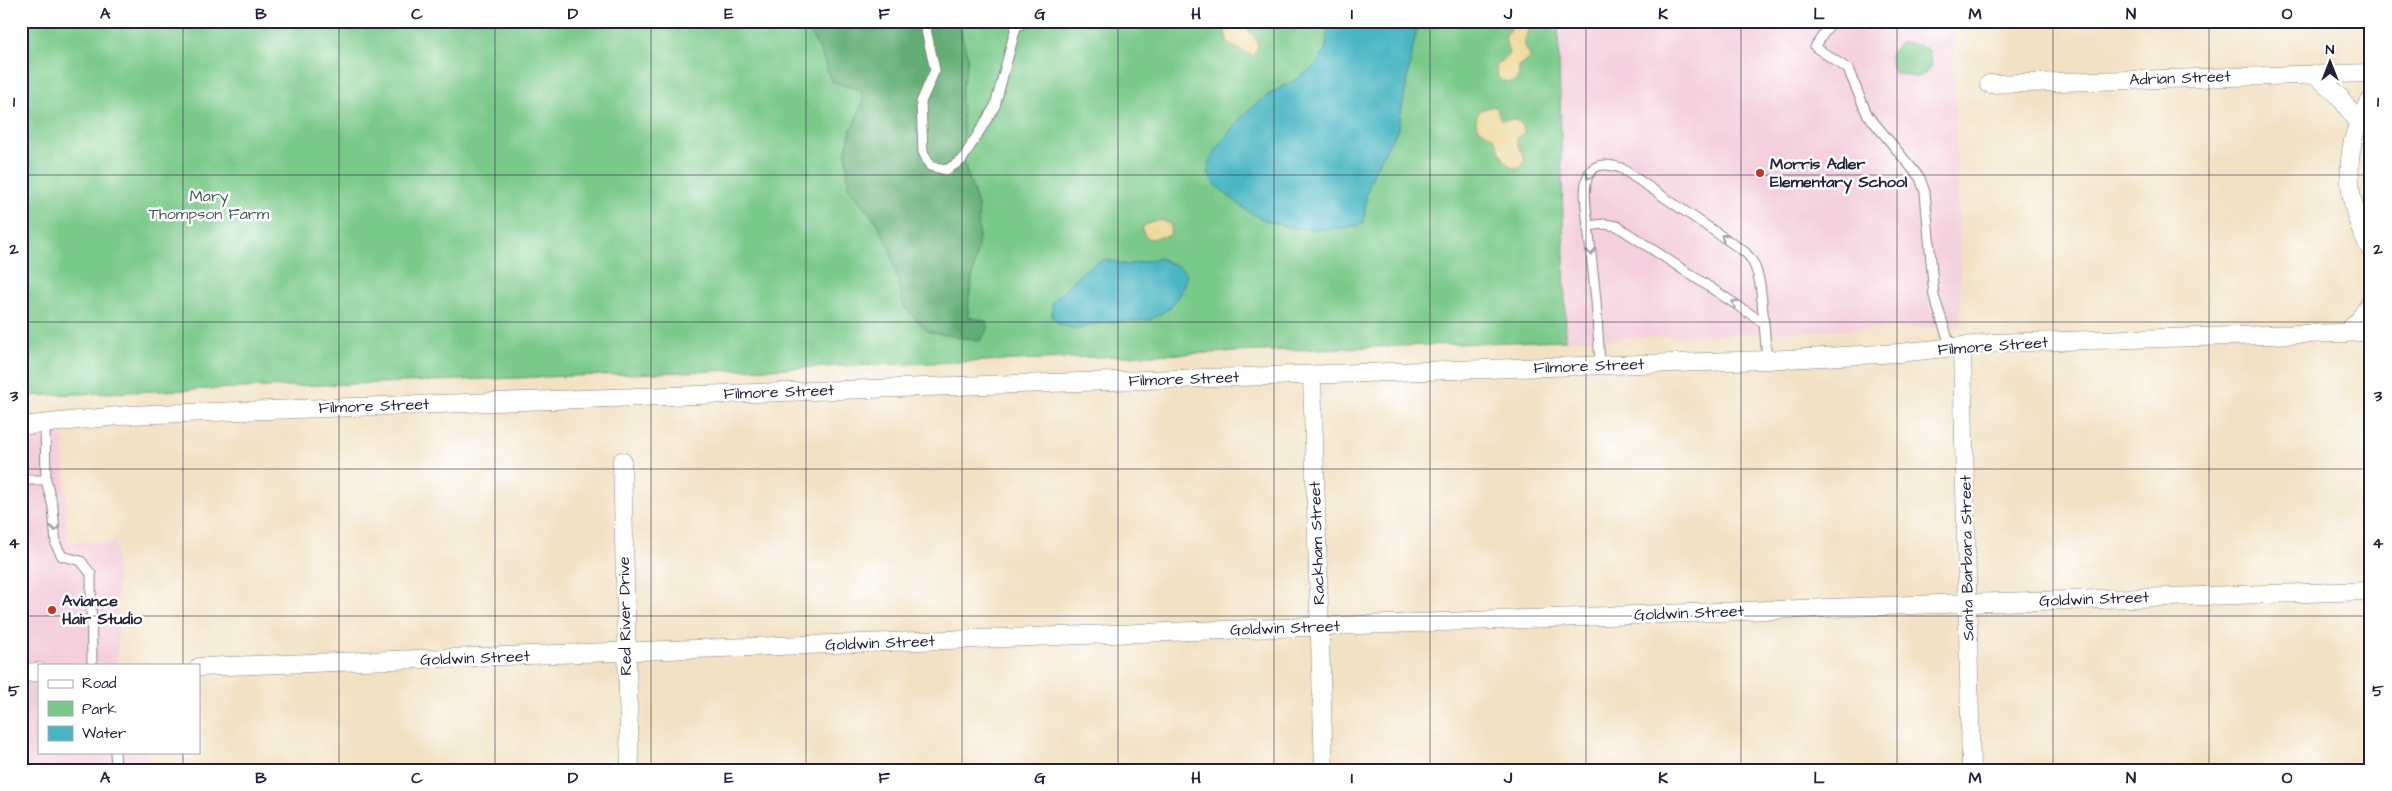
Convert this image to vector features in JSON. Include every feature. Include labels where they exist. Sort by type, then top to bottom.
[{"type":"street","name":"Adrian Street","points":[[1989,84],[2371,73]]},
{"type":"street","points":[[2315,74],[2340,96],[2358,122]]},
{"type":"street","points":[[2371,100],[2358,122],[2353,142],[2350,184],[2353,207],[2363,236],[2371,250]]},
{"type":"street","points":[[2346,333],[2360,319],[2371,301]]},
{"type":"street","name":"Filmore Street","points":[[21,426],[128,415],[905,387],[1312,376],[1836,358],[1992,343],[2371,332]]},
{"type":"street","name":"Santa Barbara Street","points":[[1957,347],[1968,603],[1971,770]]},
{"type":"street","name":"Rackham Street","points":[[1312,376],[1324,770]]},
{"type":"street","name":"Red River Drive","points":[[622,461],[630,770]]},
{"type":"street","name":"Goldwin Street","points":[[200,667],[1968,603],[2371,591]]},
{"type":"street","points":[[21,673],[38,672]]},
{"type":"lane","points":[[924,21],[935,70],[921,102],[923,152],[930,166],[946,170],[962,160],[995,106],[1016,27],[1026,21]]},
{"type":"lane","points":[[1832,21],[1815,47],[1848,68],[1867,114],[1920,178],[1925,192],[1934,296],[1957,347]]},
{"type":"lane","points":[[1600,365],[1596,300],[1584,184],[1590,171],[1598,164],[1607,163],[1621,168],[1745,252],[1752,259],[1757,270],[1767,360]]},
{"type":"lane","points":[[1588,226],[1617,226],[1764,323]]},
{"type":"lane","points":[[45,423],[46,480],[53,508],[56,545],[62,556],[81,561],[91,574],[92,664]]},
{"type":"lane","points":[[21,480],[46,480]]},
{"type":"lane","points":[[116,754],[116,770]]},
{"type":"shaded area","name":"Morris Adler Elementary School","points":[[1558,21],[1953,21],[1961,325],[1566,340]]},
{"type":"shaded area","points":[[63,428],[68,542],[116,542],[118,664],[38,664],[38,754],[146,754],[147,770],[21,770],[21,436]]},
{"type":"green space","name":"Mary Thompson Farm","points":[[21,21],[1558,21],[1566,340],[21,396]]},
{"type":"green space","points":[[804,21],[958,21],[968,58],[961,95],[964,136],[961,154],[978,205],[979,238],[969,298],[968,317],[986,321],[989,328],[980,341],[929,332],[904,308],[890,249],[877,223],[848,187],[846,151],[851,130],[863,102],[861,91],[831,81],[821,53]]},
{"type":"green space","points":[[1900,43],[1921,45],[1929,51],[1932,65],[1925,74],[1917,77],[1896,73],[1891,64],[1890,57],[1893,50]]},
{"type":"sand","points":[[1218,21],[1238,21],[1255,37],[1258,46],[1253,56],[1228,44],[1225,31]]},
{"type":"sand","points":[[1516,23],[1526,25],[1528,29],[1524,45],[1530,56],[1528,60],[1519,65],[1519,74],[1515,82],[1502,81],[1498,77],[1496,66],[1509,54],[1505,38]]},
{"type":"sand","points":[[1494,106],[1501,120],[1515,119],[1523,125],[1524,133],[1517,138],[1517,143],[1525,160],[1521,168],[1512,168],[1503,157],[1494,138],[1477,125],[1477,116],[1480,110]]},
{"type":"sand","points":[[1161,220],[1171,225],[1170,235],[1151,239],[1146,237],[1142,230],[1145,225]]},
{"type":"water","points":[[1328,21],[1418,21],[1398,129],[1375,169],[1366,195],[1364,222],[1361,225],[1330,229],[1283,226],[1254,215],[1223,192],[1211,178],[1208,166],[1214,152],[1247,112],[1260,100],[1311,69],[1320,59],[1326,44]]},
{"type":"water","points":[[1159,258],[1179,267],[1187,274],[1182,290],[1171,307],[1150,320],[1101,323],[1077,329],[1059,324],[1052,316],[1052,302],[1083,271],[1104,259],[1127,265]]},
{"type":"place","name":"Morris Adler Elementary School","points":[[1760,173]]},
{"type":"place","name":"Aviance Hair Studio","points":[[52,610]]}]
